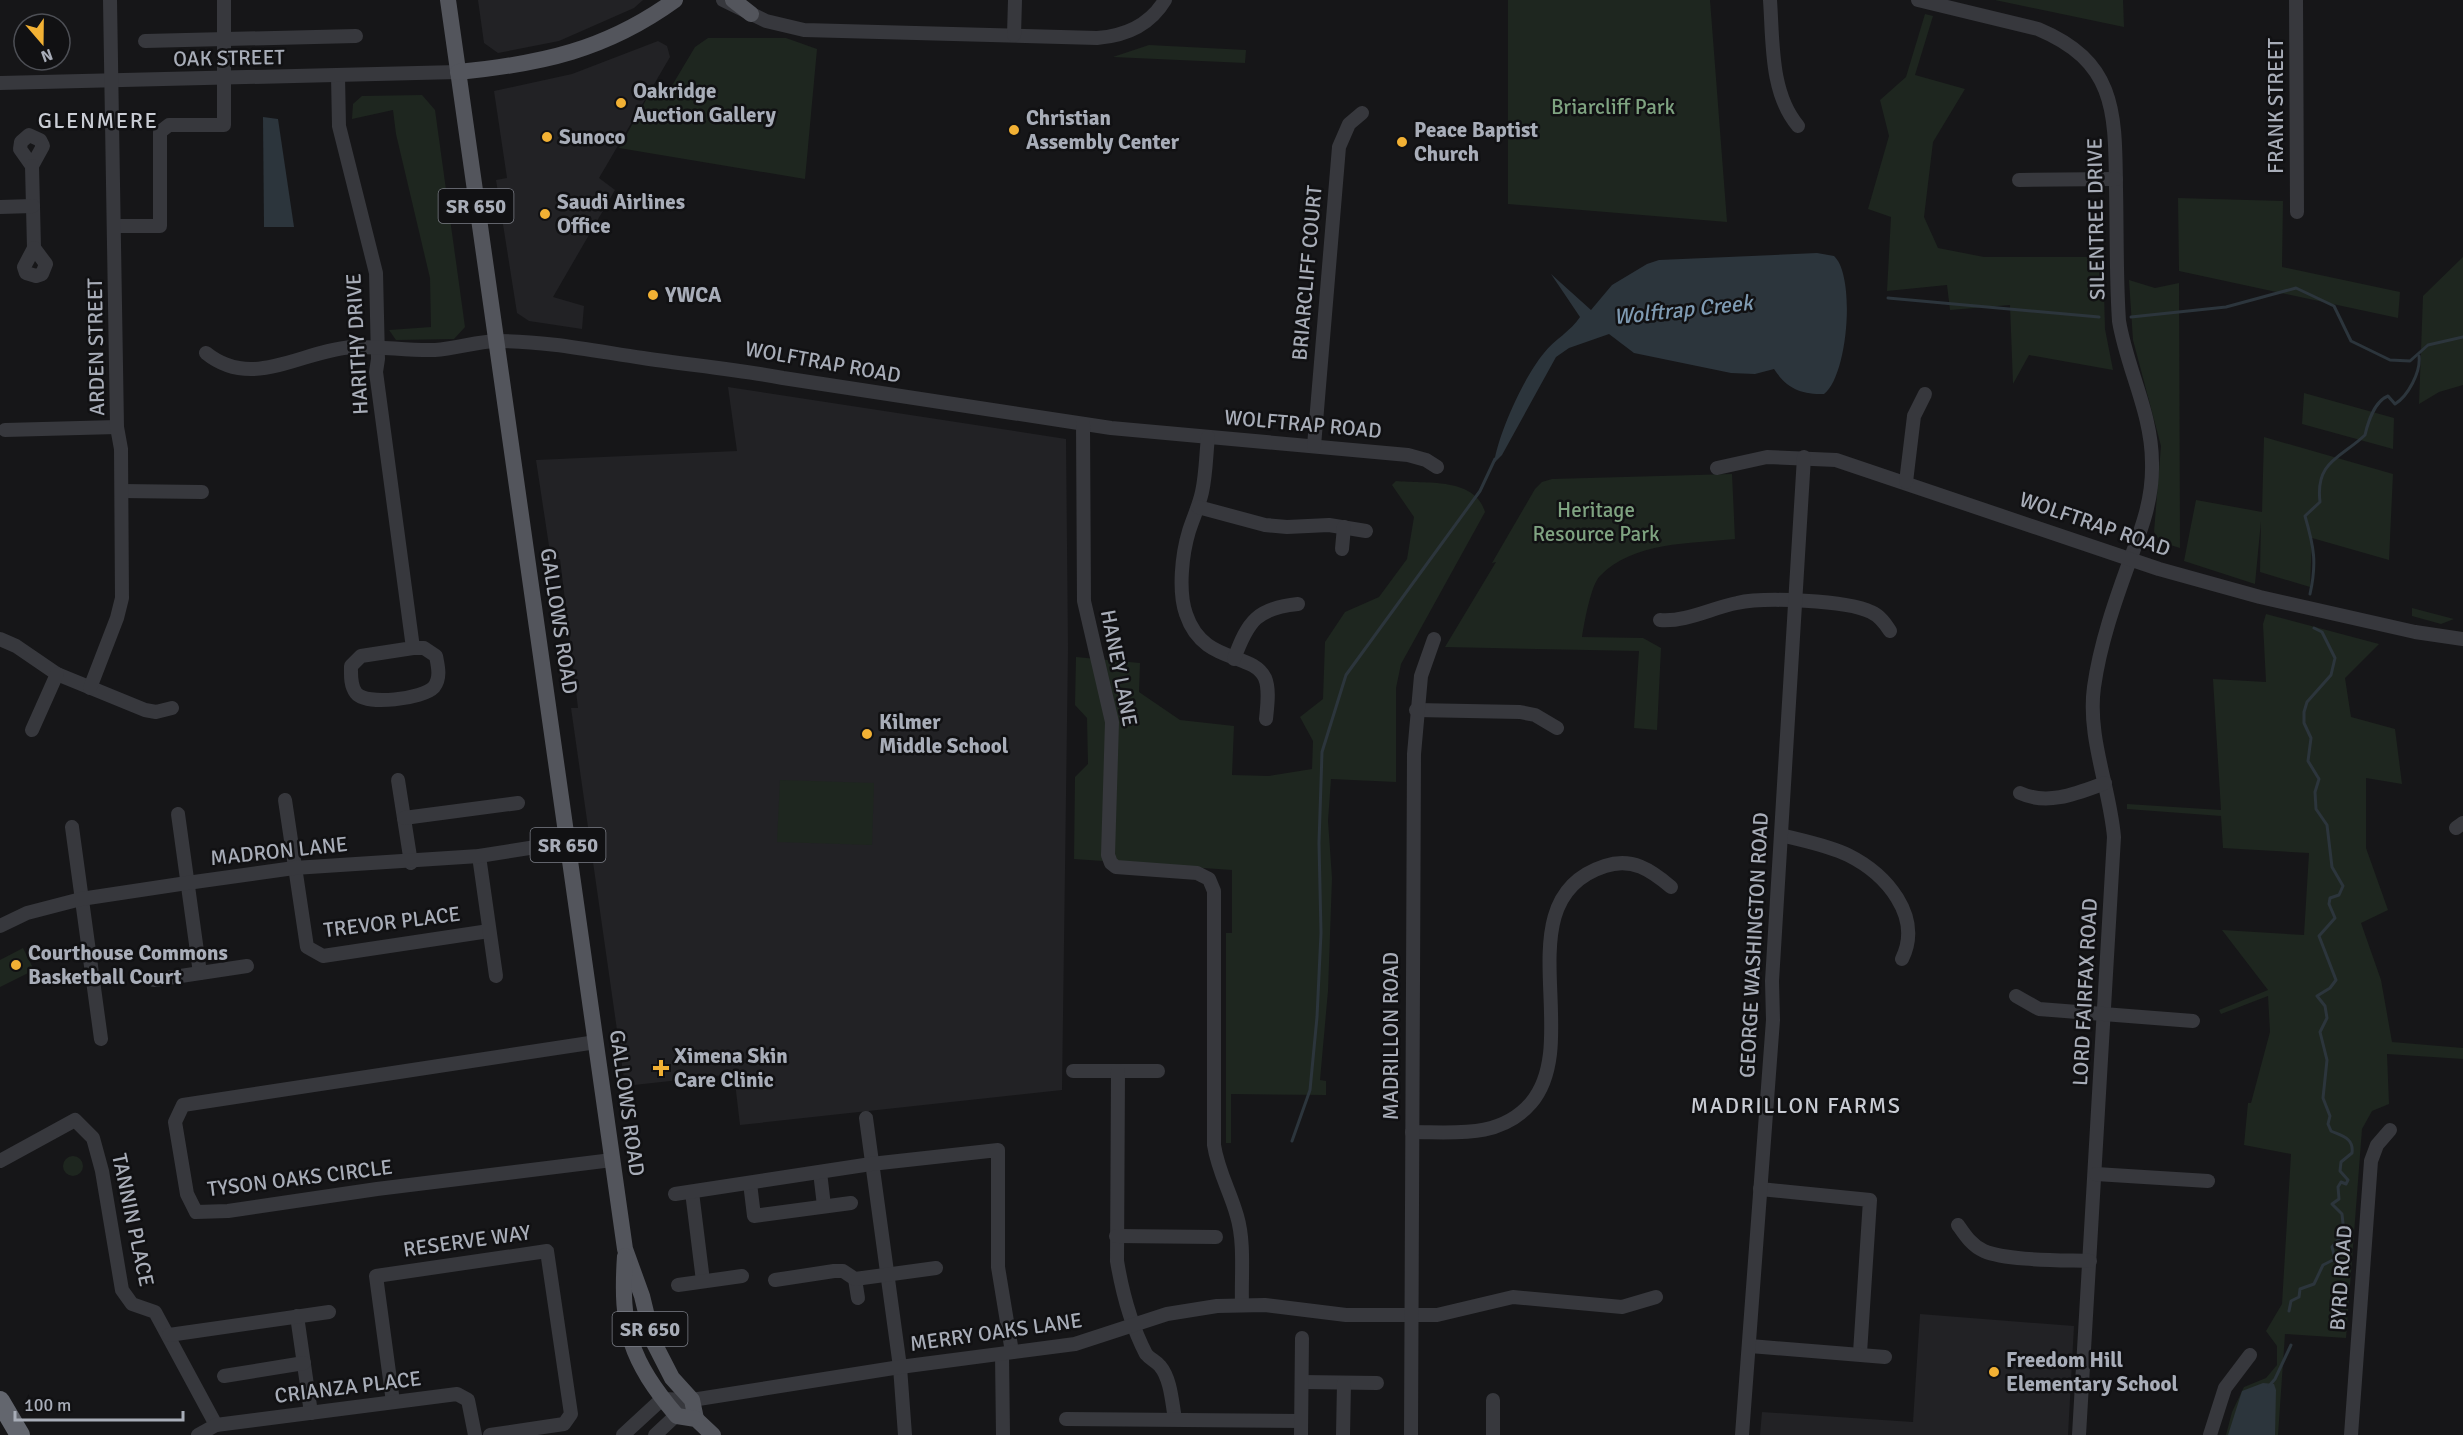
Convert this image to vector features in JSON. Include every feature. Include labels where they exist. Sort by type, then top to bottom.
[{"type":"highway","points":[[0,1401],[20,1435]]},
{"type":"main road","name":"GALLOWS ROAD","points":[[448,0],[625,1249],[642,1296],[657,1350],[672,1378],[692,1400]]},
{"type":"main road","points":[[458,72],[505,68],[575,52],[627,31],[675,0]]},
{"type":"main road","points":[[733,0],[751,14]]},
{"type":"main road","name":"GALLOWS ROAD","points":[[625,1249],[622,1299],[628,1328],[640,1366],[676,1416]]},
{"type":"main road","points":[[692,1400],[696,1419]]},
{"type":"main road","points":[[676,1416],[696,1419],[713,1435]]},
{"type":"street","name":"ARDEN STREET","points":[[90,688],[117,618],[122,598],[122,491],[117,427],[116,226],[110,0]]},
{"type":"street","points":[[116,226],[160,226],[160,132],[169,125],[224,124],[224,0]]},
{"type":"street","points":[[723,0],[751,14],[804,30],[1112,37],[1140,26],[1165,0]]},
{"type":"street","points":[[1014,36],[1015,0]]},
{"type":"street","points":[[1770,0],[1779,90],[1784,105],[1798,126]]},
{"type":"street","name":"SILENTREE DRIVE","points":[[1918,0],[2038,29],[2055,37],[2082,56],[2104,86],[2111,103],[2115,121],[2119,321],[2128,362],[2148,421],[2152,463],[2148,512],[2130,559]]},
{"type":"street","name":"FRANK STREET","points":[[2296,0],[2297,213]]},
{"type":"street","points":[[145,41],[356,36]]},
{"type":"street","name":"OAK STREET","points":[[0,83],[458,72]]},
{"type":"street","name":"HARITHY DRIVE","points":[[338,76],[339,126],[376,273],[378,346],[375,372],[413,648]]},
{"type":"street","name":"BRIARCLIFF COURT","points":[[1314,446],[1339,147],[1349,124],[1362,113]]},
{"type":"street","points":[[32,166],[34,248]]},
{"type":"street","points":[[2019,180],[2116,179]]},
{"type":"street","points":[[0,207],[33,206]]},
{"type":"street","name":"WOLFTRAP ROAD","points":[[206,352],[220,364],[245,371],[272,367],[333,349],[378,346],[435,350],[495,340],[538,342],[730,367],[783,378],[1083,424],[1408,454],[1426,460],[1437,467]]},
{"type":"street","points":[[1906,482],[1914,416],[1925,394]]},
{"type":"street","name":"HANEY LANE","points":[[1083,424],[1084,601],[1112,722],[1108,855],[1111,863],[1116,867],[1197,873],[1209,879],[1214,891],[1214,1145],[1216,1163],[1237,1216],[1241,1234],[1242,1305]]},
{"type":"street","points":[[5,430],[117,427]]},
{"type":"street","points":[[1208,437],[1198,507],[1184,550],[1186,613],[1194,631],[1208,646],[1253,666],[1264,678],[1268,688],[1266,719]]},
{"type":"street","name":"WOLFTRAP ROAD","points":[[1717,468],[1753,459],[1804,457],[1836,460],[2130,559],[2260,597],[2415,632],[2463,639]]},
{"type":"street","name":"GEORGE WASHINGTON ROAD","points":[[1742,1435],[1773,1020],[1772,981],[1804,457]]},
{"type":"street","points":[[122,491],[202,492]]},
{"type":"street","points":[[1198,507],[1265,525],[1344,527],[1366,531]]},
{"type":"street","points":[[1342,549],[1344,527]]},
{"type":"street","name":"LORD FAIRFAX ROAD","points":[[2079,1435],[2114,837],[2098,751],[2094,691],[2109,623],[2130,559]]},
{"type":"street","points":[[1660,620],[1685,619],[1740,602],[1795,601],[1863,608],[1882,619],[1890,631]]},
{"type":"street","points":[[1234,659],[1247,628],[1254,619],[1277,606],[1298,604]]},
{"type":"street","points":[[0,639],[16,646],[57,674],[90,688],[145,710],[156,712],[172,708]]},
{"type":"street","name":"MADRILLON ROAD","points":[[1411,1435],[1416,711],[1421,676],[1434,639]]},
{"type":"street","points":[[413,648],[424,648],[436,656],[439,673],[435,686],[423,695],[369,701],[356,693],[350,678],[351,666],[361,656],[413,648]]},
{"type":"street","points":[[32,730],[57,674]]},
{"type":"street","points":[[1416,711],[1520,712],[1541,718],[1557,728]]},
{"type":"street","points":[[398,780],[411,863]]},
{"type":"street","points":[[2020,794],[2034,800],[2052,799],[2105,783]]},
{"type":"street","name":"TREVOR PLACE","points":[[285,800],[307,947],[323,956],[489,931]]},
{"type":"street","points":[[404,819],[518,803]]},
{"type":"street","points":[[178,814],[200,973]]},
{"type":"street","points":[[72,826],[101,1039]]},
{"type":"street","points":[[1781,835],[1829,847],[1865,865],[1879,877],[1891,890],[1909,920],[1910,936],[1902,959]]},
{"type":"street","name":"MADRON LANE","points":[[0,926],[27,913],[81,899],[187,883],[294,868],[411,863],[479,856],[567,842]]},
{"type":"street","points":[[479,856],[496,976]]},
{"type":"street","points":[[1412,1132],[1472,1132],[1492,1129],[1520,1115],[1541,1089],[1550,1058],[1551,932],[1560,905],[1576,883],[1600,868],[1628,862],[1645,868],[1671,887]]},
{"type":"street","points":[[154,980],[247,966]]},
{"type":"street","points":[[2016,996],[2040,1009],[2193,1021]]},
{"type":"street","name":"TYSON OAKS CIRCLE","points":[[596,1042],[183,1105],[176,1122],[187,1194],[196,1212],[228,1211],[377,1189],[612,1160]]},
{"type":"street","points":[[1073,1071],[1158,1071]]},
{"type":"street","points":[[1118,1071],[1116,1236],[1120,1278],[1148,1357],[1160,1366],[1167,1380],[1175,1419]]},
{"type":"street","points":[[866,1118],[900,1367],[905,1435]]},
{"type":"street","name":"TANNIN PLACE","points":[[0,1161],[75,1120],[93,1138],[102,1171],[122,1290],[132,1304],[155,1312],[216,1425]]},
{"type":"street","name":"BYRD ROAD","points":[[2351,1435],[2371,1161],[2377,1145],[2390,1130]]},
{"type":"street","points":[[675,1194],[872,1164],[998,1150],[998,1267],[1007,1353],[1003,1435]]},
{"type":"street","points":[[820,1172],[824,1206]]},
{"type":"street","points":[[2096,1174],[2208,1181]]},
{"type":"street","points":[[750,1183],[754,1216],[851,1203]]},
{"type":"street","points":[[1760,1189],[1870,1200],[1860,1353]]},
{"type":"street","points":[[692,1192],[703,1281]]},
{"type":"street","points":[[1958,1225],[1972,1243],[1984,1251],[2008,1256],[2090,1261]]},
{"type":"street","points":[[1116,1236],[1216,1237]]},
{"type":"street","name":"RESERVE WAY","points":[[393,1402],[376,1276],[547,1251],[571,1414],[564,1424],[490,1435]]},
{"type":"street","points":[[774,1280],[834,1271],[843,1271],[855,1279],[936,1268]]},
{"type":"street","points":[[678,1285],[742,1276]]},
{"type":"street","points":[[855,1279],[858,1298]]},
{"type":"street","name":"MERRY OAKS LANE","points":[[662,1399],[692,1400],[900,1367],[1094,1340],[1136,1324],[1187,1310],[1242,1305],[1274,1306],[1346,1315],[1411,1315],[1458,1312],[1513,1298],[1622,1307],[1656,1297]]},
{"type":"street","points":[[169,1335],[329,1312]]},
{"type":"street","points":[[297,1316],[310,1413]]},
{"type":"street","points":[[1066,1419],[1175,1419],[1301,1428],[1302,1338]]},
{"type":"street","points":[[1750,1346],[1860,1353],[1886,1357]]},
{"type":"street","points":[[2210,1435],[2217,1406],[2225,1388],[2250,1355]]},
{"type":"street","points":[[224,1376],[304,1363]]},
{"type":"street","points":[[1302,1382],[1377,1383]]},
{"type":"street","points":[[1343,1435],[1344,1383]]},
{"type":"street","name":"CRIANZA PLACE","points":[[198,1435],[216,1425],[457,1394],[468,1400],[475,1435]]},
{"type":"street","points":[[623,1435],[662,1399]]},
{"type":"street","points":[[655,1435],[692,1400]]},
{"type":"street","points":[[1492,1435],[1493,1400]]},
{"type":"shaded area","points":[[478,0],[643,0],[634,8],[559,41],[498,53],[484,43]]},
{"type":"shaded area","points":[[658,41],[667,46],[670,57],[599,178],[615,190],[553,297],[584,306],[582,329],[529,321],[517,313],[496,180],[507,178],[494,91],[572,74]]},
{"type":"shaded area","name":"Kilmer Middle School","points":[[728,387],[1066,439],[1068,649],[1062,1090],[740,1125],[734,1074],[625,1086],[571,708],[578,708],[560,559],[551,559],[536,460],[737,451]]},
{"type":"shaded area","name":"Freedom Hill Elementary School","points":[[1920,1314],[2074,1326],[2068,1435],[1760,1435],[1762,1412],[1913,1422]]},
{"type":"green space","name":"Briarcliff Park","points":[[1508,0],[1710,0],[1727,222],[1508,204]]},
{"type":"green space","points":[[1995,0],[2123,0],[2124,27]]},
{"type":"green space","points":[[1925,14],[1933,16],[1915,75],[1965,89],[1933,142],[1924,217],[1938,248],[1984,257],[2103,257],[2105,329],[2113,370],[2029,355],[2013,384],[2010,305],[1950,310],[1947,285],[1887,291],[1891,217],[1868,209],[1889,136],[1880,100],[1906,77]]},
{"type":"green space","points":[[708,38],[786,38],[817,49],[805,179],[619,148],[650,93],[664,99],[695,47]]},
{"type":"green space","points":[[1149,45],[1246,50],[1245,63],[1113,57]]},
{"type":"green space","points":[[422,95],[435,110],[465,327],[454,339],[396,340],[389,330],[431,327],[430,278],[396,134],[393,110],[352,119],[353,104],[362,96]]},
{"type":"green space","points":[[2178,198],[2283,201],[2282,267],[2400,292],[2398,318],[2179,271]]},
{"type":"green space","points":[[2463,257],[2463,385],[2439,392],[2419,404],[2423,296]]},
{"type":"green space","points":[[2129,280],[2155,288],[2179,283],[2180,548],[2161,542],[2154,532],[2161,446],[2133,340]]},
{"type":"green space","points":[[2304,393],[2394,418],[2393,449],[2302,424]]},
{"type":"green space","points":[[2264,437],[2393,474],[2389,560],[2312,538],[2310,587],[2260,572],[2261,521],[2255,584],[2184,561],[2196,500],[2262,512]]},
{"type":"green space","name":"Heritage Resource Park","points":[[1732,474],[1735,539],[1663,546],[1629,556],[1600,576],[1591,595],[1582,637],[1643,638],[1661,648],[1657,730],[1634,728],[1639,651],[1445,647],[1496,562],[1492,563],[1535,489],[1542,482],[1552,479]]},
{"type":"green space","points":[[1396,481],[1435,483],[1460,488],[1471,493],[1480,501],[1485,512],[1401,664],[1396,688],[1396,782],[1331,779],[1328,821],[1332,878],[1328,991],[1320,1080],[1326,1081],[1326,1095],[1231,1094],[1231,1143],[1226,1143],[1226,933],[1232,933],[1232,870],[1074,859],[1075,777],[1088,764],[1087,718],[1075,705],[1076,657],[1140,663],[1139,692],[1180,720],[1234,726],[1232,775],[1269,776],[1312,769],[1313,741],[1300,717],[1323,699],[1325,642],[1345,612],[1379,597],[1407,559],[1414,517],[1392,485]]},
{"type":"green space","points":[[2412,608],[2454,619],[2441,624],[2412,616]]},
{"type":"green space","points":[[2266,614],[2379,644],[2345,678],[2351,717],[2395,729],[2402,784],[2366,778],[2366,848],[2388,910],[2361,923],[2381,980],[2392,1042],[2463,1048],[2463,1059],[2387,1054],[2389,1104],[2372,1111],[2362,1129],[2346,1338],[2285,1334],[2278,1435],[2226,1435],[2232,1412],[2244,1387],[2266,1378],[2277,1365],[2277,1346],[2266,1331],[2282,1304],[2291,1154],[2244,1145],[2248,1103],[2251,1103],[2270,1032],[2268,996],[2221,1014],[2219,1010],[2268,990],[2222,930],[2304,935],[2309,853],[2223,848],[2221,816],[2127,809],[2127,804],[2221,810],[2213,679],[2266,682],[2263,624]]},
{"type":"green space","points":[[780,780],[874,783],[872,845],[777,842]]},
{"type":"green space","name":"Courthouse Commons Basketball Court","points":[[23,948],[34,970],[0,987],[0,960]]},
{"type":"green space","points":[[73,1156],[80,1159],[83,1166],[80,1173],[73,1176],[66,1173],[63,1166],[66,1159]]},
{"type":"water","points":[[263,117],[278,119],[294,227],[264,227]]},
{"type":"water","points":[[1817,253],[1834,256],[1841,267],[1847,304],[1844,348],[1839,368],[1832,384],[1824,394],[1808,393],[1789,386],[1774,369],[1755,374],[1731,373],[1634,353],[1609,334],[1569,348],[1556,357],[1502,455],[1494,463],[1501,436],[1528,376],[1548,348],[1580,317],[1551,274],[1591,310],[1612,285],[1647,264],[1659,260]]},
{"type":"water","points":[[2263,1383],[2274,1384],[2276,1390],[2275,1435],[2228,1435],[2242,1391]]},
{"type":"waterway","name":"Wolftrap Creek","points":[[2131,317],[2226,307],[2296,288],[2334,306],[2351,341],[2390,360],[2410,361],[2428,345],[2463,337]]},
{"type":"waterway","name":"Wolftrap Creek","points":[[1888,298],[2099,317]]},
{"type":"waterway","points":[[2310,594],[2314,555],[2305,516],[2320,502],[2322,477],[2332,462],[2365,435],[2370,418],[2379,402],[2388,396],[2395,404],[2405,395],[2416,376],[2419,356]]},
{"type":"waterway","points":[[1292,1141],[1310,1090],[1317,1017],[1321,933],[1319,843],[1322,752],[1346,675],[1480,491],[1495,459]]},
{"type":"waterway","points":[[2289,1311],[2291,1301],[2299,1297],[2300,1289],[2314,1284],[2323,1265],[2335,1259],[2332,1247],[2344,1233],[2342,1214],[2332,1204],[2339,1199],[2338,1187],[2341,1182],[2346,1184],[2348,1180],[2340,1171],[2341,1162],[2352,1153],[2349,1141],[2331,1131],[2328,1124],[2330,1116],[2323,1098],[2327,1060],[2320,1032],[2327,1018],[2325,1006],[2317,996],[2330,988],[2336,980],[2319,936],[2335,918],[2329,904],[2330,898],[2339,895],[2343,886],[2332,867],[2327,825],[2316,809],[2315,792],[2319,779],[2308,761],[2311,738],[2304,723],[2304,712],[2307,702],[2331,675],[2335,658],[2322,632],[2314,628]]},
{"type":"waterway","points":[[2269,1386],[2275,1379],[2291,1345]]},
{"type":"place","name":"Oakridge Auction Gallery","points":[[621,103]]},
{"type":"place","name":"Christian Assembly Center","points":[[1014,130]]},
{"type":"place","name":"Sunoco","points":[[547,137]]},
{"type":"place","name":"Peace Baptist Church","points":[[1402,142]]},
{"type":"place","name":"Saudi Airlines Office","points":[[545,214]]},
{"type":"place","name":"YWCA","points":[[653,295]]},
{"type":"place","name":"Kilmer Middle School","points":[[867,734]]},
{"type":"place","name":"Courthouse Commons Basketball Court","points":[[16,965]]},
{"type":"place","name":"Ximena Skin Care Clinic","points":[[661,1068]]},
{"type":"place","name":"Freedom Hill Elementary School","points":[[1994,1372]]},
{"type":"district","name":"GLENMERE","points":[[98,120]]},
{"type":"district","name":"MADRILLON FARMS","points":[[1796,1105]]}]
